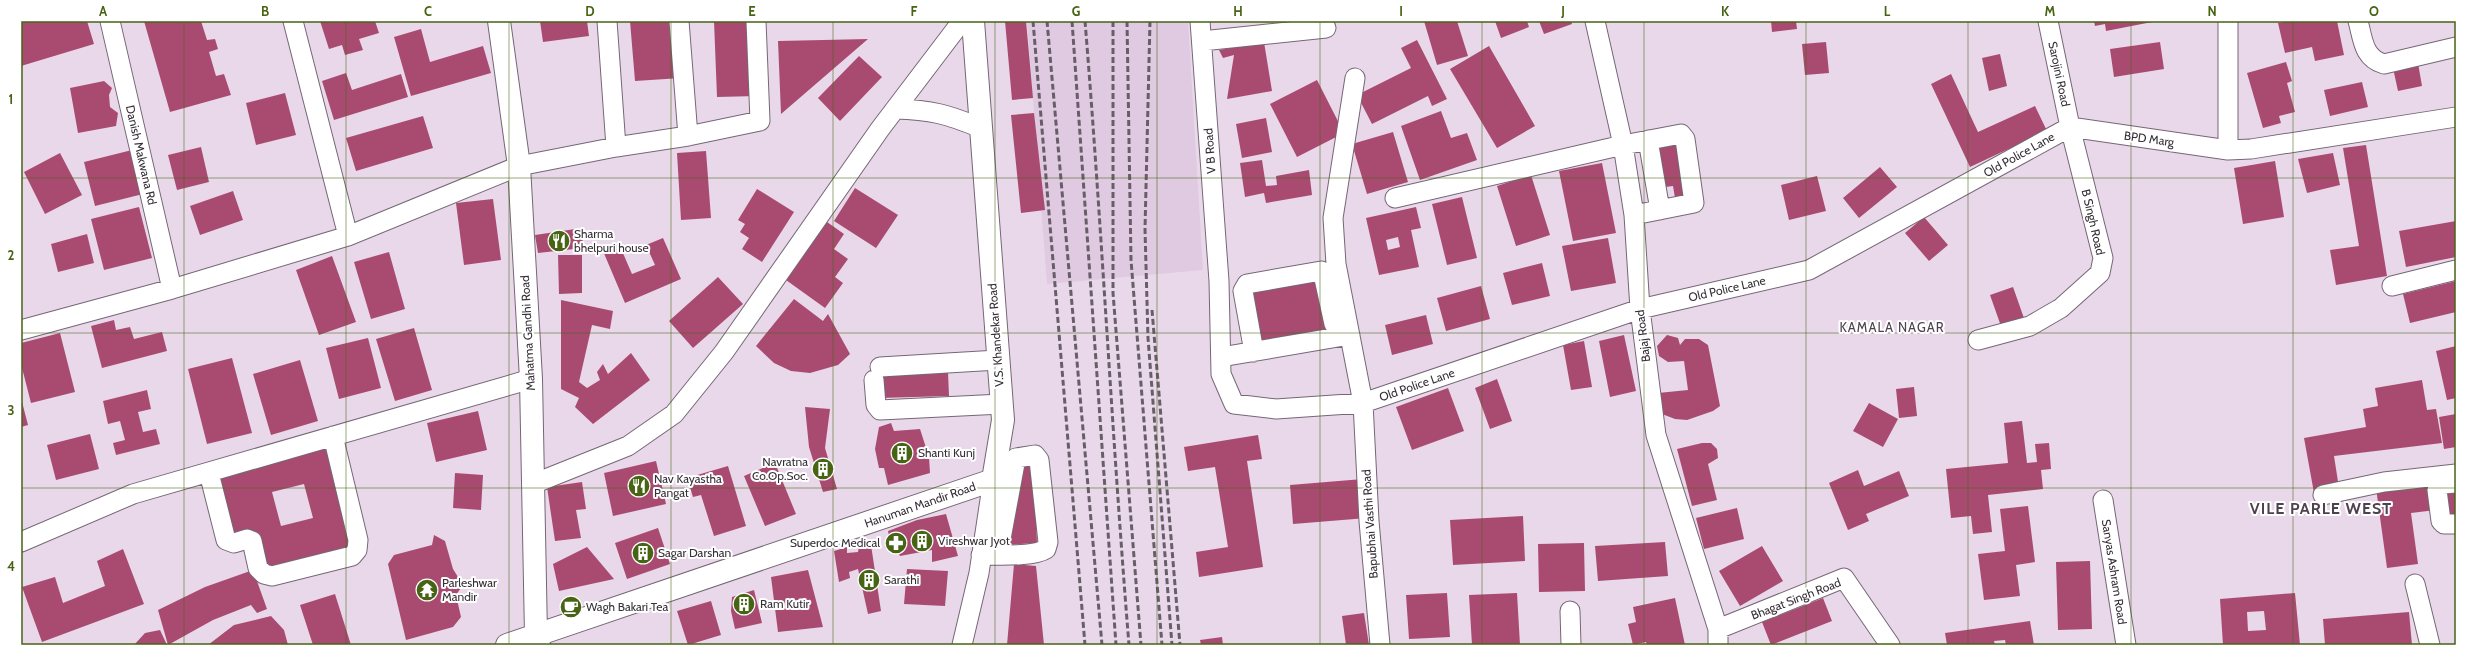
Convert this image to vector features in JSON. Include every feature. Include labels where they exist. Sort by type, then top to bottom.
[{"type":"street","name":"Danish Makwana Rd","points":[[110,21],[172,289]]},
{"type":"street","points":[[293,21],[348,236]]},
{"type":"street","name":"Mahatma Gandhi Road","points":[[499,21],[519,166],[531,379],[537,640]]},
{"type":"street","points":[[607,21],[616,147]]},
{"type":"street","points":[[680,21],[688,136]]},
{"type":"street","points":[[21,330],[172,289],[348,236],[519,166],[616,147],[688,136],[760,121],[756,21]]},
{"type":"street","points":[[533,484],[628,446],[674,414],[724,352],[895,109],[962,21]]},
{"type":"street","name":"V.S. Khandekar Road","points":[[962,645],[990,555],[1002,466],[1002,404],[972,21]]},
{"type":"street","name":"V B Road","points":[[1200,21],[1219,281],[1221,358]]},
{"type":"street","name":"Bajaj Road","points":[[1595,21],[1623,145],[1634,215],[1640,309],[1656,435],[1718,637]]},
{"type":"street","name":"Sarojini Road","points":[[2048,21],[2070,127]]},
{"type":"street","points":[[2228,21],[2228,150]]},
{"type":"street","points":[[2358,21],[2367,55],[2375,61],[2384,64],[2456,47]]},
{"type":"street","points":[[1202,41],[1326,28]]},
{"type":"street","points":[[1343,336],[1333,218],[1355,78]]},
{"type":"street","points":[[895,109],[928,110],[946,114],[981,128]]},
{"type":"street","name":"BPD Marg","points":[[2070,127],[2228,150],[2251,150],[2456,116]]},
{"type":"street","name":"Old Police Lane","points":[[1221,358],[1221,374],[1234,404],[1276,409],[1363,403],[1640,309],[1809,270],[2070,127]]},
{"type":"street","name":"B Singh Road","points":[[1978,340],[2030,326],[2061,308],[2100,273],[2103,258],[2070,127]]},
{"type":"street","points":[[1395,198],[1623,145],[1681,134],[1685,139],[1694,203],[1634,215]]},
{"type":"street","points":[[1648,140],[1660,210]]},
{"type":"street","points":[[2392,286],[2456,270]]},
{"type":"street","points":[[1254,352],[1243,291],[1245,285],[1318,271],[1324,274],[1363,403]]},
{"type":"street","points":[[1221,358],[1343,336]]},
{"type":"street","points":[[998,360],[877,374],[876,405],[880,410],[1002,404]]},
{"type":"street","points":[[21,542],[133,494],[531,379]]},
{"type":"street","name":"Bapubhai Vasthi Road","points":[[1363,403],[1369,521],[1380,645]]},
{"type":"street","points":[[208,473],[226,540],[234,543],[247,539],[252,541],[258,568],[264,574],[272,576],[352,556],[357,550],[358,540],[333,436]]},
{"type":"street","points":[[1038,456],[1048,545],[1042,552],[990,555],[1002,466],[1038,456]]},
{"type":"street","name":"Hanuman Mandir Road","points":[[507,645],[537,640],[1002,466]]},
{"type":"street","points":[[2323,495],[2384,482],[2456,474]]},
{"type":"street","points":[[2456,483],[2442,484],[2438,490],[2440,520],[2444,524],[2456,524]]},
{"type":"street","name":"Sanyas Ashram Road","points":[[2104,500],[2126,645]]},
{"type":"street","name":"Bhagat Singh Road","points":[[1718,637],[1844,578],[1890,645]]},
{"type":"street","points":[[2415,584],[2430,645]]},
{"type":"street","points":[[1570,610],[1571,645]]},
{"type":"shaded area","points":[[1027,21],[1188,21],[1203,270],[1047,284]]},
{"type":"building","points":[[27,21],[87,21],[94,44],[21,66],[21,23]]},
{"type":"building","points":[[144,21],[201,21],[207,40],[215,39],[218,49],[209,52],[216,76],[224,74],[231,95],[170,112]]},
{"type":"building","points":[[320,21],[375,21],[379,33],[359,39],[363,50],[345,55],[342,45],[329,49]]},
{"type":"building","points":[[540,21],[587,21],[589,36],[543,42]]},
{"type":"building","points":[[630,21],[676,21],[681,78],[635,81]]},
{"type":"building","points":[[714,21],[754,21],[757,96],[717,97]]},
{"type":"building","points":[[1005,21],[1026,21],[1033,98],[1012,100]]},
{"type":"building","points":[[1424,21],[1457,21],[1468,56],[1437,65]]},
{"type":"building","points":[[1495,21],[1527,21],[1529,27],[1501,38]]},
{"type":"building","points":[[1539,21],[1571,21],[1572,24],[1544,34]]},
{"type":"building","points":[[1771,21],[1796,21],[1797,29],[1772,32]]},
{"type":"building","points":[[2094,21],[2152,22],[2106,31],[2105,24],[2095,26]]},
{"type":"building","points":[[2289,21],[2337,21],[2344,55],[2315,61],[2312,47],[2285,53],[2278,23]]},
{"type":"building","points":[[421,29],[430,62],[483,46],[491,73],[411,96],[394,37]]},
{"type":"building","points":[[868,39],[781,114],[778,41]]},
{"type":"building","points":[[1417,40],[1447,99],[1432,106],[1428,96],[1372,124],[1357,95],[1411,68],[1401,48]]},
{"type":"building","points":[[1264,42],[1272,91],[1227,99],[1234,55],[1223,58],[1219,50]]},
{"type":"building","points":[[1826,42],[1829,73],[1805,75],[1802,44]]},
{"type":"building","points":[[2160,42],[2164,69],[2114,77],[2110,49]]},
{"type":"building","points":[[1489,46],[1535,126],[1497,148],[1450,69]]},
{"type":"building","points":[[2000,54],[2007,86],[1989,91],[1982,58]]},
{"type":"building","points":[[859,56],[882,77],[840,121],[818,98]]},
{"type":"building","points":[[2286,62],[2292,81],[2287,83],[2295,112],[2279,116],[2281,123],[2263,128],[2247,73]]},
{"type":"building","points":[[2418,63],[2422,86],[2398,91],[2393,68]]},
{"type":"building","points":[[346,73],[352,90],[401,74],[408,97],[334,120],[322,81]]},
{"type":"building","points":[[1951,74],[1978,132],[2035,106],[2047,131],[1970,167],[1931,84]]},
{"type":"building","points":[[1317,80],[1344,133],[1297,157],[1270,104]]},
{"type":"building","points":[[104,81],[112,88],[109,95],[110,107],[118,113],[116,126],[78,133],[70,88]]},
{"type":"building","points":[[2362,82],[2368,107],[2330,116],[2324,90]]},
{"type":"building","points":[[285,93],[296,135],[256,145],[246,103]]},
{"type":"building","points":[[1441,111],[1451,138],[1467,133],[1477,160],[1420,180],[1401,126]]},
{"type":"building","points":[[1034,113],[1045,210],[1021,213],[1011,115]]},
{"type":"building","points":[[423,116],[433,148],[356,171],[346,138]]},
{"type":"building","points":[[1266,118],[1272,152],[1242,158],[1236,124]]},
{"type":"building","points":[[1393,132],[1408,182],[1367,194],[1352,144]]},
{"type":"building","points":[[1683,143],[1689,196],[1675,198],[1673,186],[1658,188],[1653,147]]},
{"type":"building","points":[[2366,145],[2387,276],[2336,285],[2330,250],[2359,246],[2343,148]]},
{"type":"building","points":[[201,147],[209,182],[177,190],[168,155]]},
{"type":"building","points":[[132,150],[143,194],[95,206],[84,162]]},
{"type":"building","points":[[706,151],[711,218],[681,220],[677,153]]},
{"type":"building","points":[[60,153],[82,195],[45,214],[24,172]]},
{"type":"building","points":[[2333,153],[2340,185],[2307,193],[2298,159]]},
{"type":"building","points":[[1262,160],[1266,186],[1277,185],[1276,176],[1309,170],[1312,195],[1266,203],[1264,193],[1245,197],[1240,163]]},
{"type":"building","points":[[2275,161],[2284,217],[2243,224],[2234,168]]},
{"type":"building","points":[[1602,163],[1616,233],[1573,241],[1559,171]]},
{"type":"building","points":[[1880,167],[1897,187],[1859,218],[1843,198]]},
{"type":"building","points":[[1531,175],[1550,235],[1516,246],[1497,186]]},
{"type":"building","points":[[1817,176],[1826,211],[1789,220],[1781,185]]},
{"type":"building","points":[[855,188],[898,215],[876,248],[834,221]]},
{"type":"building","points":[[757,189],[794,212],[762,262],[742,249],[749,238],[740,232],[745,224],[738,220]]},
{"type":"building","points":[[233,191],[243,220],[200,235],[190,206]]},
{"type":"building","points":[[1462,197],[1477,258],[1447,265],[1432,204]]},
{"type":"building","points":[[493,199],[501,260],[464,265],[456,203]]},
{"type":"building","points":[[139,207],[152,258],[104,270],[91,219]]},
{"type":"building","points":[[1416,207],[1421,228],[1411,230],[1419,267],[1379,275],[1366,218]],"holes":[[[1398,237],[1400,247],[1388,250],[1386,240]]]},
{"type":"building","points":[[1924,217],[1948,245],[1929,261],[1905,233]]},
{"type":"building","points":[[2456,221],[2456,257],[2406,267],[2399,231]]},
{"type":"building","points":[[827,222],[844,234],[834,249],[848,259],[835,277],[843,283],[825,308],[786,280]]},
{"type":"building","name":"Sharma bhelpuri house","points":[[582,228],[583,248],[538,253],[535,235]]},
{"type":"building","points":[[87,234],[94,263],[58,272],[51,244]]},
{"type":"building","points":[[663,238],[681,279],[625,303],[603,251],[619,244],[632,274],[655,265],[646,245]]},
{"type":"building","points":[[1608,238],[1616,283],[1571,291],[1562,246]]},
{"type":"building","points":[[389,252],[405,309],[371,319],[354,262]]},
{"type":"building","points":[[558,255],[582,255],[582,293],[559,294]]},
{"type":"building","points":[[332,256],[356,322],[319,335],[296,270]]},
{"type":"building","points":[[1542,263],[1550,296],[1512,305],[1503,273]]},
{"type":"building","points":[[718,277],[743,304],[693,348],[669,321]]},
{"type":"building","points":[[1318,278],[1328,332],[1261,344],[1251,290]]},
{"type":"building","points":[[2456,281],[2456,312],[2410,323],[2403,294]]},
{"type":"building","points":[[1481,286],[1490,319],[1446,331],[1437,298]]},
{"type":"building","points":[[2013,287],[2025,321],[2002,329],[1990,295]]},
{"type":"building","points":[[794,299],[823,321],[828,314],[850,354],[838,365],[810,373],[791,371],[774,363],[756,346]]},
{"type":"building","points":[[561,300],[613,311],[610,329],[592,325],[579,382],[587,388],[600,380],[597,372],[603,364],[608,374],[631,353],[650,380],[593,424],[575,407],[579,398],[561,389]]},
{"type":"building","points":[[1426,315],[1433,344],[1392,355],[1385,325]]},
{"type":"building","points":[[114,320],[116,330],[130,327],[134,339],[162,332],[167,351],[102,368],[91,326]]},
{"type":"building","points":[[414,328],[432,390],[395,401],[376,339]]},
{"type":"building","points":[[60,333],[75,392],[31,403],[21,364],[21,343]]},
{"type":"building","points":[[1624,335],[1636,391],[1610,397],[1599,341]]},
{"type":"building","points":[[1667,335],[1678,338],[1680,345],[1685,339],[1699,339],[1708,345],[1720,406],[1713,411],[1687,420],[1675,419],[1662,414],[1658,393],[1688,390],[1684,361],[1668,362],[1659,356],[1657,346]]},
{"type":"building","points":[[368,338],[381,388],[339,399],[326,348]]},
{"type":"building","points":[[1584,341],[1592,387],[1571,390],[1563,345]]},
{"type":"building","points":[[2456,346],[2456,398],[2447,400],[2436,351]]},
{"type":"building","points":[[232,358],[252,433],[207,444],[188,369]]},
{"type":"building","points":[[300,360],[318,421],[271,435],[253,374]]},
{"type":"building","points":[[948,372],[949,396],[879,398],[879,374]]},
{"type":"building","points":[[1497,379],[1512,421],[1490,429],[1475,388]]},
{"type":"building","points":[[2422,380],[2427,410],[2436,409],[2442,443],[2334,456],[2339,488],[2314,493],[2304,438],[2366,427],[2363,409],[2378,406],[2375,388]]},
{"type":"building","points":[[1914,387],[1917,416],[1899,418],[1896,389]]},
{"type":"building","points":[[1448,388],[1464,431],[1412,450],[1396,407]]},
{"type":"building","points":[[147,390],[151,409],[138,412],[143,432],[156,429],[160,444],[116,455],[113,443],[125,440],[120,421],[108,424],[103,401]]},
{"type":"building","points":[[21,398],[28,425],[21,427]]},
{"type":"building","points":[[1869,403],[1898,419],[1883,447],[1853,431]]},
{"type":"building","name":"Navratna Co.Op.Soc.","points":[[805,407],[830,409],[825,448],[837,489],[823,492],[809,447]]},
{"type":"building","points":[[478,411],[487,450],[436,462],[427,423]]},
{"type":"building","points":[[2456,414],[2456,447],[2444,449],[2439,417]]},
{"type":"building","points":[[2022,421],[2027,463],[2037,462],[2035,444],[2049,443],[2051,469],[2041,470],[2043,489],[1988,495],[1992,532],[1973,534],[1971,516],[1951,518],[1946,469],[2008,463],[2004,423]]},
{"type":"building","name":"Shanti Kunj","points":[[891,423],[894,431],[920,429],[929,457],[930,473],[888,485],[884,468],[879,468],[875,449],[879,427]]},
{"type":"building","points":[[90,434],[99,469],[56,480],[47,445]]},
{"type":"building","points":[[1258,435],[1262,459],[1247,461],[1263,567],[1199,577],[1196,552],[1228,547],[1215,467],[1188,471],[1184,447]]},
{"type":"building","points":[[1702,443],[1711,443],[1717,449],[1718,458],[1708,464],[1717,500],[1692,506],[1677,449]]},
{"type":"building","points":[[326,446],[352,548],[263,571],[253,531],[232,537],[216,475]],"holes":[[[304,484],[313,518],[281,526],[272,492]]]},
{"type":"building","points":[[656,461],[666,504],[613,516],[604,473]]},
{"type":"building","points":[[775,463],[796,514],[765,526],[744,476]]},
{"type":"building","points":[[1023,463],[1034,465],[1037,543],[1004,545]]},
{"type":"building","points":[[728,466],[746,526],[714,536],[701,495],[693,497],[687,478]]},
{"type":"building","points":[[1858,470],[1864,486],[1899,471],[1909,496],[1866,514],[1869,521],[1848,530],[1829,483]]},
{"type":"building","points":[[455,473],[483,475],[481,510],[453,508]]},
{"type":"building","points":[[1363,479],[1367,518],[1293,524],[1290,485]]},
{"type":"building","points":[[2432,481],[2436,510],[2411,513],[2418,564],[2387,568],[2376,488]]},
{"type":"building","points":[[582,482],[586,509],[576,510],[581,538],[555,541],[547,487]]},
{"type":"building","points":[[2456,488],[2456,520],[2445,522],[2441,490]]},
{"type":"building","points":[[2028,506],[2035,562],[2016,565],[2020,596],[1984,600],[1978,554],[2005,551],[2000,509]]},
{"type":"building","points":[[1737,508],[1744,539],[1704,549],[1696,518]]},
{"type":"building","name":"Vireshwar Jyot","points":[[946,514],[958,556],[932,562],[932,550],[900,556],[898,552],[892,551],[888,531],[917,520]]},
{"type":"building","points":[[1523,516],[1525,561],[1453,565],[1450,520]]},
{"type":"building","name":"Sagar Darshan","points":[[658,528],[670,564],[627,579],[615,543]]},
{"type":"building","name":"Parleshwar Mandir","points":[[434,535],[445,541],[453,569],[463,585],[456,595],[461,617],[453,627],[406,640],[388,564],[394,555],[432,545]]},
{"type":"building","points":[[1665,542],[1668,576],[1598,581],[1595,546]]},
{"type":"building","points":[[1584,543],[1585,591],[1539,592],[1538,544]]},
{"type":"building","name":"Sarathi","points":[[871,545],[881,611],[868,614],[858,569],[849,572],[850,578],[839,582],[834,551],[847,547],[847,553],[858,552],[859,546]]},
{"type":"building","points":[[1762,546],[1783,581],[1740,606],[1719,571]]},
{"type":"building","points":[[587,547],[614,579],[559,591],[553,564]]},
{"type":"building","points":[[123,549],[144,604],[42,642],[22,587],[55,577],[63,603],[105,586],[97,561]]},
{"type":"building","points":[[2090,561],[2092,629],[2058,630],[2056,562]]},
{"type":"building","points":[[1014,564],[1036,566],[1044,645],[1007,645]]},
{"type":"building","points":[[907,569],[948,571],[945,606],[904,604]]},
{"type":"building","points":[[253,570],[267,609],[257,613],[251,605],[213,620],[168,645],[158,610],[205,587]]},
{"type":"building","points":[[808,570],[823,627],[778,632],[771,577]]},
{"type":"building","name":"Ram Kutir","points":[[754,590],[762,623],[735,629],[731,611],[732,597]]},
{"type":"building","points":[[1447,593],[1450,637],[1409,639],[1406,595]]},
{"type":"building","points":[[1517,593],[1520,645],[1472,645],[1469,595]]},
{"type":"building","points":[[2295,593],[2300,645],[2223,645],[2220,599]],"holes":[[[2264,611],[2266,630],[2248,631],[2247,612]]]},
{"type":"building","points":[[335,594],[351,645],[313,645],[300,605]]},
{"type":"building","points":[[1675,598],[1685,645],[1647,645],[1646,642],[1633,645],[1628,624],[1636,622],[1633,607]]},
{"type":"building","points":[[1823,598],[1832,621],[1771,645],[1762,622]]},
{"type":"building","points":[[711,601],[721,635],[688,645],[677,611]]},
{"type":"building","points":[[2409,612],[2412,645],[2325,645],[2323,619]]},
{"type":"building","points":[[1364,613],[1369,645],[1346,645],[1342,616]]},
{"type":"building","points":[[271,616],[284,630],[288,645],[208,645],[234,625]]},
{"type":"building","points":[[2030,621],[2034,645],[2006,645],[2005,640],[1994,641],[1995,645],[1947,645],[1945,633]]},
{"type":"building","points":[[160,630],[167,645],[134,645],[145,633]]},
{"type":"building","points":[[1222,637],[1223,645],[1201,645],[1200,640]]},
{"type":"railway","points":[[1033,21],[1085,645]]},
{"type":"railway","points":[[1047,21],[1102,645]]},
{"type":"railway","points":[[1072,21],[1116,645]]},
{"type":"railway","points":[[1085,21],[1129,645]]},
{"type":"railway","points":[[1113,21],[1113,293],[1141,645]]},
{"type":"railway","points":[[1127,21],[1131,260],[1162,645]]},
{"type":"railway","points":[[1150,21],[1145,229],[1148,338],[1172,645]]},
{"type":"railway","points":[[1152,310],[1180,645]]},
{"type":"place","name":"Sharma bhelpuri house","points":[[559,241]]},
{"type":"place","name":"Shanti Kunj","points":[[902,453]]},
{"type":"place","name":"Navratna Co.Op.Soc.","points":[[823,469]]},
{"type":"place","name":"Nav Kayastha Pangat","points":[[639,486]]},
{"type":"place","name":"Vireshwar Jyot","points":[[922,541]]},
{"type":"place","name":"Superdoc Medical","points":[[896,543]]},
{"type":"place","name":"Sagar Darshan","points":[[643,553]]},
{"type":"place","name":"Sarathi","points":[[869,580]]},
{"type":"place","name":"Parleshwar Mandir","points":[[427,590]]},
{"type":"place","name":"Ram Kutir","points":[[744,604]]},
{"type":"place","name":"Wagh Bakari Tea","points":[[571,607]]},
{"type":"district","name":"KAMALA NAGAR","points":[[1892,327]]},
{"type":"district","name":"VILE PARLE WEST","points":[[2321,508]]}]
